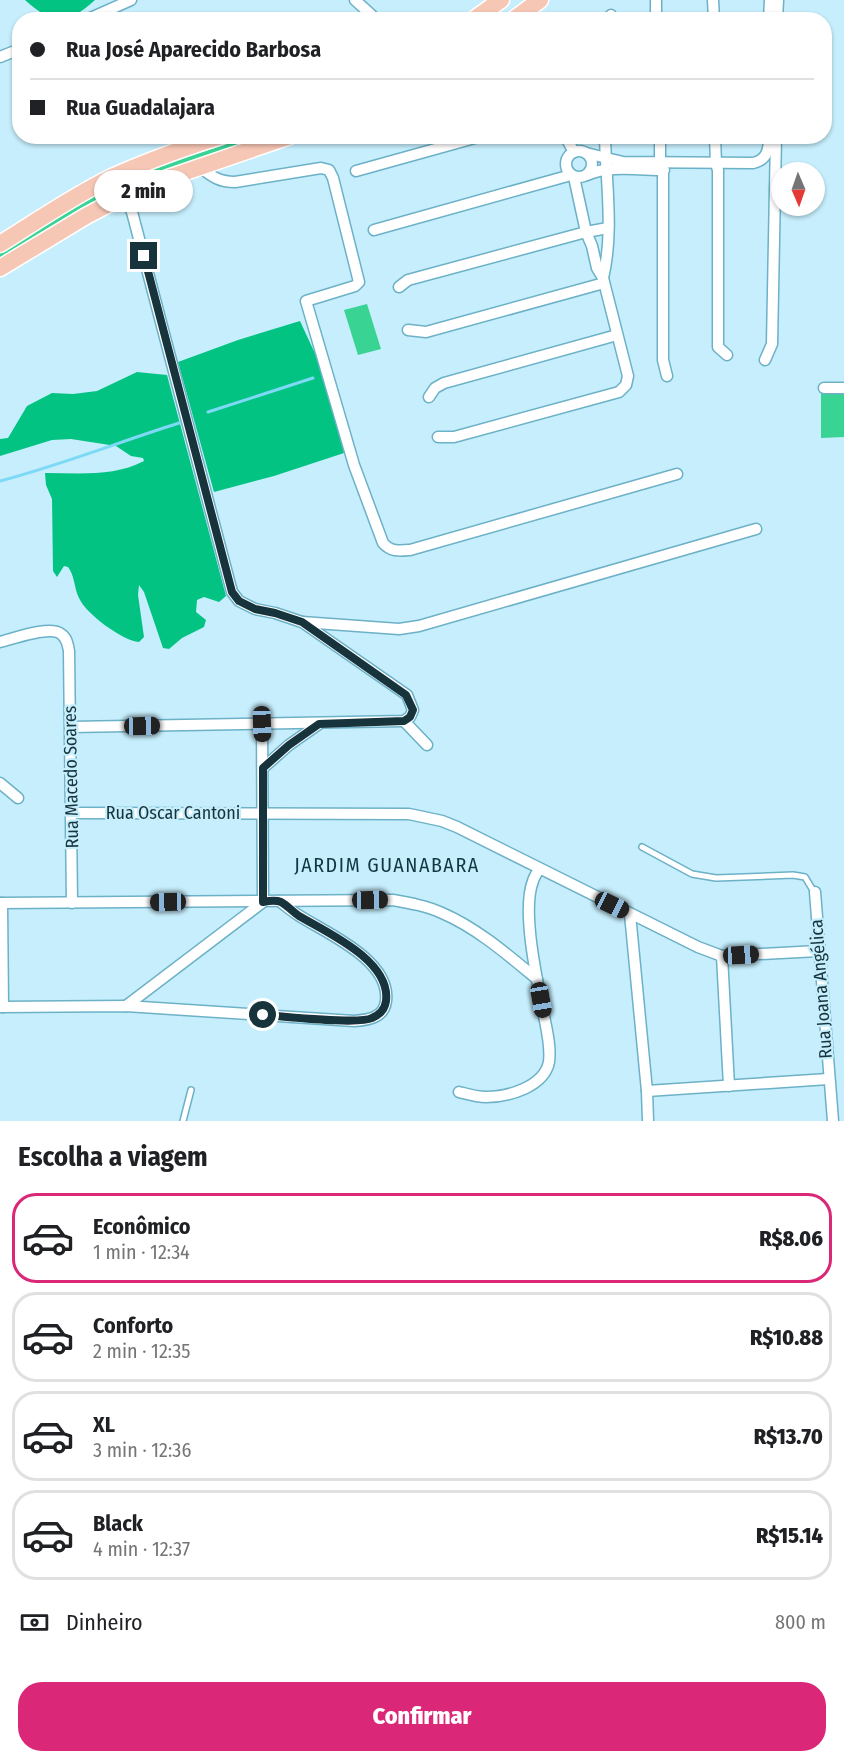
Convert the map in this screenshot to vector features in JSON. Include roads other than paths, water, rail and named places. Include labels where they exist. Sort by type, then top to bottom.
[{"type":"main road","points":[[485,12],[501,0]]},
{"type":"main road","points":[[524,12],[540,0]]},
{"type":"main road","points":[[0,244],[112,177],[196,144]]},
{"type":"main road","points":[[0,268],[124,196],[162,180],[267,144]]},
{"type":"street","points":[[104,12],[130,0]]},
{"type":"street","points":[[356,0],[368,12]]},
{"type":"street","points":[[356,171],[453,144]]},
{"type":"street","points":[[570,144],[574,152]]},
{"type":"street","points":[[603,281],[608,228],[608,170],[605,144]]},
{"type":"street","points":[[661,144],[663,360],[667,376]]},
{"type":"street","points":[[716,144],[718,347],[727,355]]},
{"type":"street","points":[[717,167],[753,164],[761,161],[769,144]]},
{"type":"street","points":[[775,162],[776,144]]},
{"type":"street","points":[[438,437],[454,437],[619,392],[626,385],[628,376],[603,281],[586,232],[572,176],[566,163],[567,158],[574,152],[605,156],[623,162],[662,166],[771,169]]},
{"type":"street","points":[[586,153],[593,164],[587,175]]},
{"type":"street","points":[[374,230],[572,176],[583,177],[597,171],[662,166]]},
{"type":"street","points":[[200,167],[212,177],[223,182],[321,168],[329,171],[333,178],[359,282],[355,286],[306,301],[361,487],[383,543],[388,549],[410,550],[677,474]]},
{"type":"street","points":[[124,196],[132,212],[232,592],[239,601],[255,609],[302,622],[399,629],[418,626],[756,529]]},
{"type":"street","points":[[765,360],[772,344],[774,216]]},
{"type":"street","points":[[399,288],[408,280],[608,228]]},
{"type":"street","points":[[408,330],[426,332],[603,281]]},
{"type":"street","points":[[429,397],[435,388],[444,383],[617,335]]},
{"type":"street","points":[[824,388],[844,388]]},
{"type":"street","points":[[71,727],[319,724],[404,721],[410,717],[413,710],[406,695],[302,622]]},
{"type":"street","name":"Rua Macedo Soares","points":[[0,642],[45,631],[56,631],[63,634],[67,641],[71,727],[72,903]]},
{"type":"street","points":[[404,721],[427,745]]},
{"type":"street","points":[[262,724],[263,902]]},
{"type":"street","points":[[263,768],[289,745],[319,724]]},
{"type":"street","points":[[0,783],[18,798]]},
{"type":"street","name":"Rua Oscar Cantoni","points":[[72,813],[388,812],[427,817],[457,827],[630,914],[722,956],[818,951]]},
{"type":"street","points":[[459,1092],[486,1097],[507,1094],[537,1082],[545,1073],[549,1061],[548,1040],[529,917],[532,880],[539,869]]},
{"type":"street","name":"Rua Joana Angélica","points":[[814,892],[832,1121]]},
{"type":"street","points":[[279,901],[298,915],[340,938],[361,954],[385,985],[385,1006],[379,1015],[370,1020],[354,1020],[126,1006],[2,1007],[1,903],[393,900],[418,904],[442,912],[471,928],[537,979]]},
{"type":"street","points":[[126,1006],[263,902]]},
{"type":"street","points":[[630,914],[648,1121]]},
{"type":"street","points":[[722,956],[729,1086]]},
{"type":"street","points":[[646,1091],[828,1079]]},
{"type":"lane","points":[[642,848],[692,874],[716,878],[793,875],[805,877],[814,892]]},
{"type":"lane","points":[[183,1121],[191,1090]]},
{"type":"waterway","points":[[208,412],[313,378]]},
{"type":"waterway","points":[[0,481],[68,461],[179,423]]},
{"type":"district","name":"JARDIM GUANABARA","points":[[387,865]]}]
